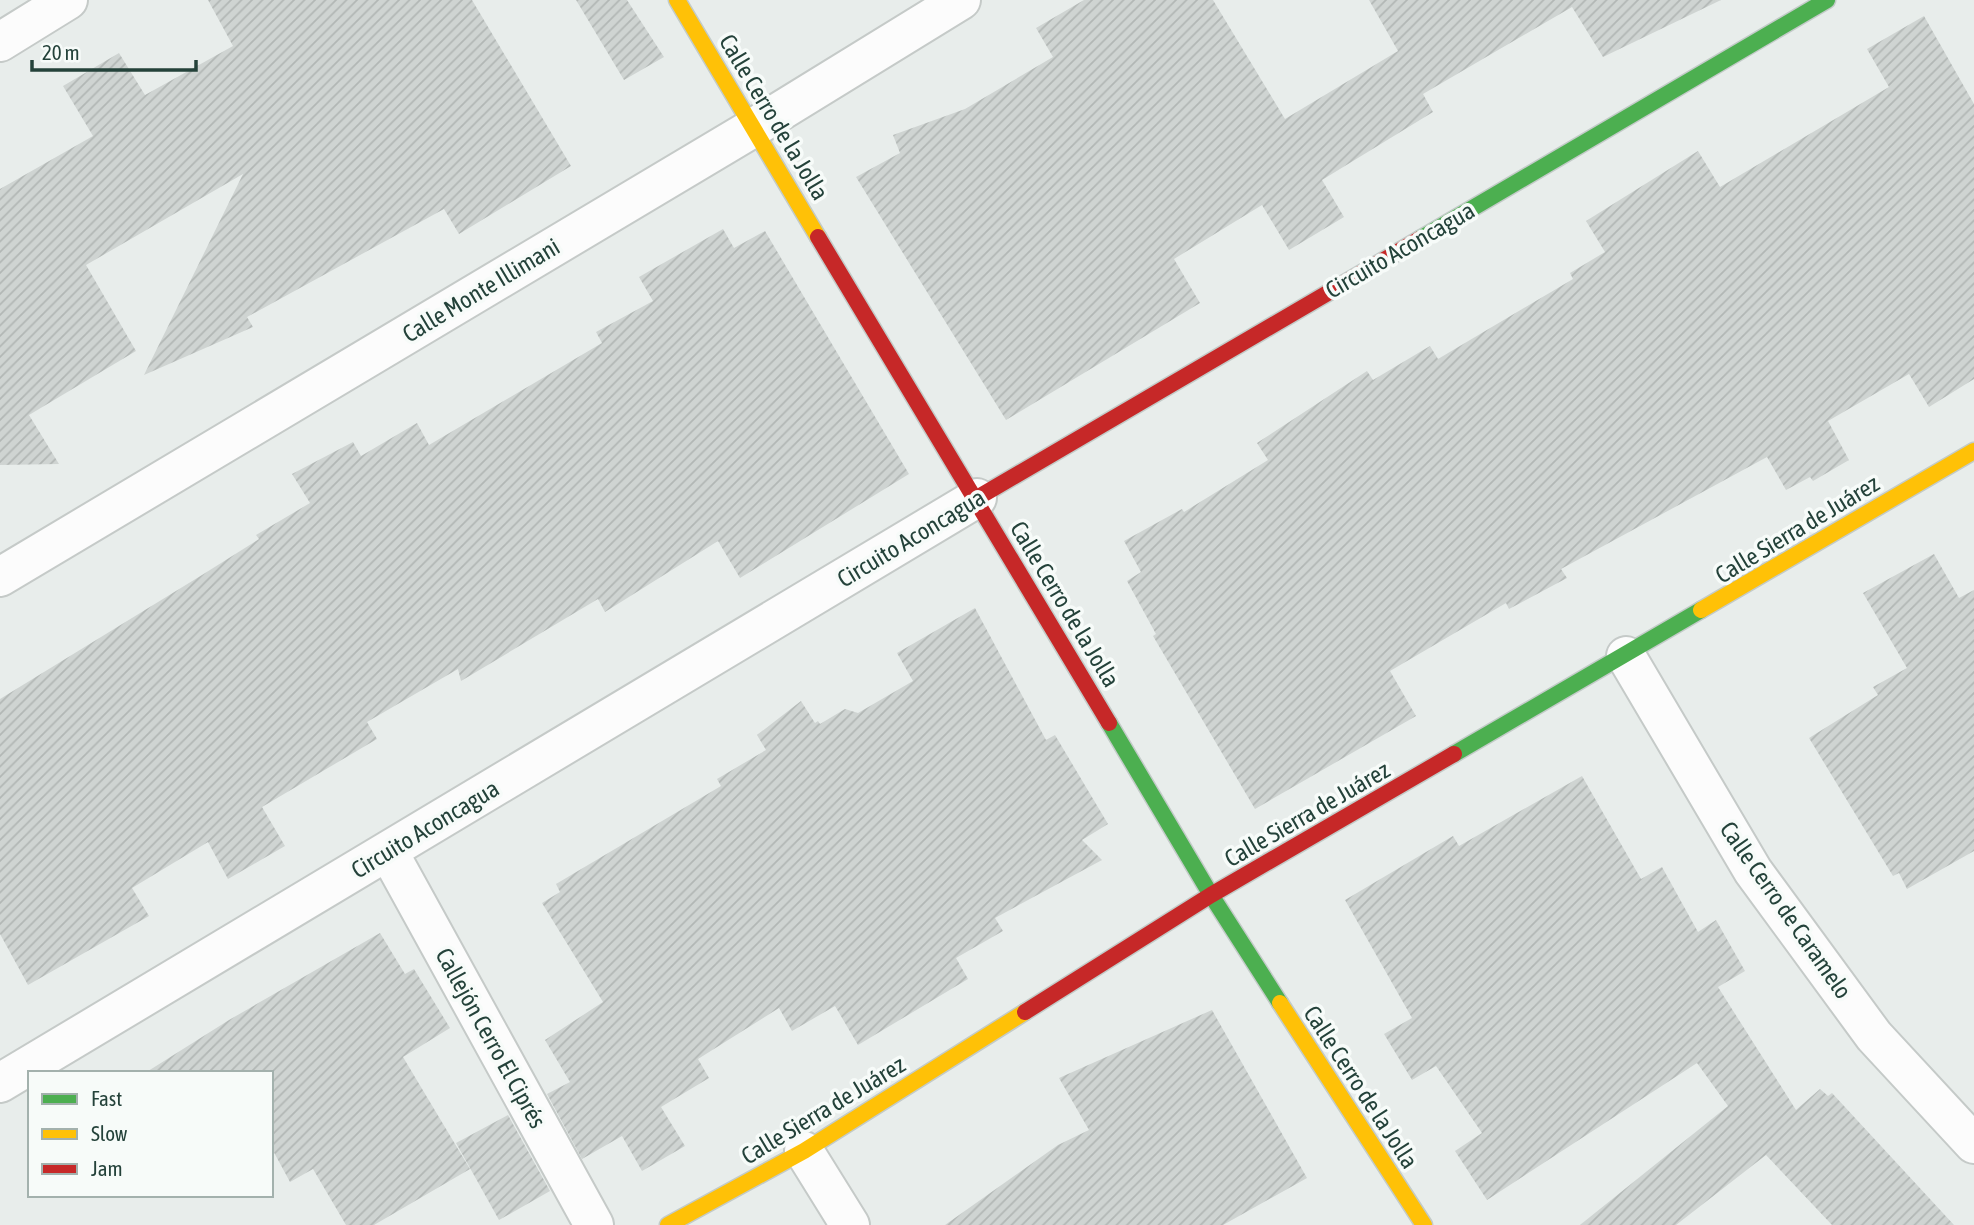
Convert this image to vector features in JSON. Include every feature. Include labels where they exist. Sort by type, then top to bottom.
[{"type":"street","points":[[0,42],[68,0]]},
{"type":"street","name":"Calle Cerro de la Jolla","points":[[677,0],[1211,895],[1424,1225]]},
{"type":"street","name":"Calle Monte Illimani","points":[[0,577],[753,128],[961,0]]},
{"type":"street","name":"Circuito Aconcagua","points":[[0,1083],[976,498],[1827,0]]},
{"type":"street","name":"Calle Sierra de Juárez","points":[[668,1225],[804,1151],[1211,895],[1626,656],[1974,451]]},
{"type":"street","name":"Calle Cerro de Caramelo","points":[[1626,656],[1753,871],[1874,1036],[1974,1144]]},
{"type":"street","name":"Callejón Cerro El Ciprés","points":[[388,850],[594,1225]]},
{"type":"street","points":[[804,1151],[850,1225]]},
{"type":"building","points":[[208,0],[472,0],[571,166],[459,234],[444,209],[247,317],[253,327],[144,375],[243,174],[86,265],[136,351],[29,415],[59,464],[0,465],[0,189],[93,136],[63,86],[119,53],[145,95],[233,46]]},
{"type":"building","points":[[576,0],[627,0],[664,57],[624,80]]},
{"type":"building","points":[[1084,0],[1213,0],[1285,119],[1398,51],[1369,0],[1721,0],[1603,57],[1572,7],[1423,94],[1433,112],[1322,180],[1344,217],[1289,250],[1262,205],[1174,259],[1200,303],[1006,420],[856,177],[900,153],[893,135],[965,109],[1053,57],[1036,28]]},
{"type":"building","points":[[1924,16],[1974,104],[1974,379],[1929,407],[1909,374],[1828,421],[1849,460],[1813,481],[1810,477],[1786,490],[1767,457],[1561,569],[1567,578],[1509,609],[1506,603],[1390,671],[1416,716],[1255,809],[1153,636],[1156,634],[1127,581],[1141,572],[1124,541],[1182,509],[1184,512],[1268,460],[1257,443],[1367,371],[1373,380],[1430,346],[1438,359],[1573,279],[1570,273],[1605,252],[1586,221],[1698,151],[1720,187],[1889,87],[1867,49]]},
{"type":"building","points":[[723,229],[734,248],[765,231],[909,474],[740,578],[718,541],[605,612],[598,599],[461,681],[458,669],[367,722],[377,739],[262,807],[285,846],[228,879],[208,842],[132,888],[149,916],[28,985],[0,934],[0,699],[259,539],[256,535],[310,503],[292,474],[353,442],[361,456],[417,423],[429,445],[602,343],[596,332],[653,301],[639,277]]},
{"type":"building","points":[[1934,554],[1959,598],[1974,590],[1974,851],[1907,889],[1899,873],[1893,876],[1809,738],[1878,695],[1873,687],[1907,668],[1863,593]]},
{"type":"building","points":[[975,608],[1046,740],[1055,735],[1108,824],[1082,840],[1102,860],[995,918],[1003,931],[956,958],[968,979],[858,1045],[835,1006],[792,1031],[779,1008],[698,1059],[709,1078],[661,1107],[685,1146],[642,1171],[622,1136],[582,1159],[547,1094],[570,1082],[545,1040],[603,1002],[542,903],[560,892],[556,884],[721,786],[717,779],[766,750],[757,735],[801,701],[815,723],[818,721],[820,724],[845,709],[858,713],[913,681],[897,653]]},
{"type":"building","points":[[1582,776],[1641,879],[1662,867],[1698,932],[1716,920],[1745,971],[1718,987],[1796,1110],[1820,1089],[1828,1096],[1832,1093],[1954,1225],[1832,1225],[1766,1155],[1676,1225],[1580,1225],[1728,1106],[1697,1063],[1487,1200],[1455,1151],[1482,1133],[1436,1066],[1412,1080],[1384,1034],[1412,1018],[1345,900],[1453,836],[1459,846]]},
{"type":"building","points":[[380,933],[405,974],[414,969],[450,1028],[403,1057],[470,1169],[374,1225],[346,1225],[313,1169],[290,1182],[273,1151],[273,1071],[148,1071],[229,1020]]},
{"type":"building","points":[[1212,1010],[1307,1178],[1223,1225],[945,1225],[1058,1145],[1089,1130],[1059,1078]]},
{"type":"building","points":[[508,1115],[550,1191],[499,1220],[456,1143]]},
{"type":"traffic: fast","points":[[1420,239],[1827,0]]},
{"type":"traffic: fast","points":[[1454,754],[1701,610]]},
{"type":"traffic: fast","points":[[1109,723],[1211,895],[1280,1003]]},
{"type":"traffic: slow","points":[[677,0],[818,237]]},
{"type":"traffic: slow","points":[[1701,610],[1974,451]]},
{"type":"traffic: slow","points":[[1280,1003],[1424,1225]]},
{"type":"traffic: slow","points":[[668,1225],[804,1151],[1025,1012]]},
{"type":"traffic: jam","points":[[818,237],[1109,723]]},
{"type":"traffic: jam","points":[[977,498],[1420,239]]},
{"type":"traffic: jam","points":[[1025,1012],[1211,895],[1454,754]]}]
